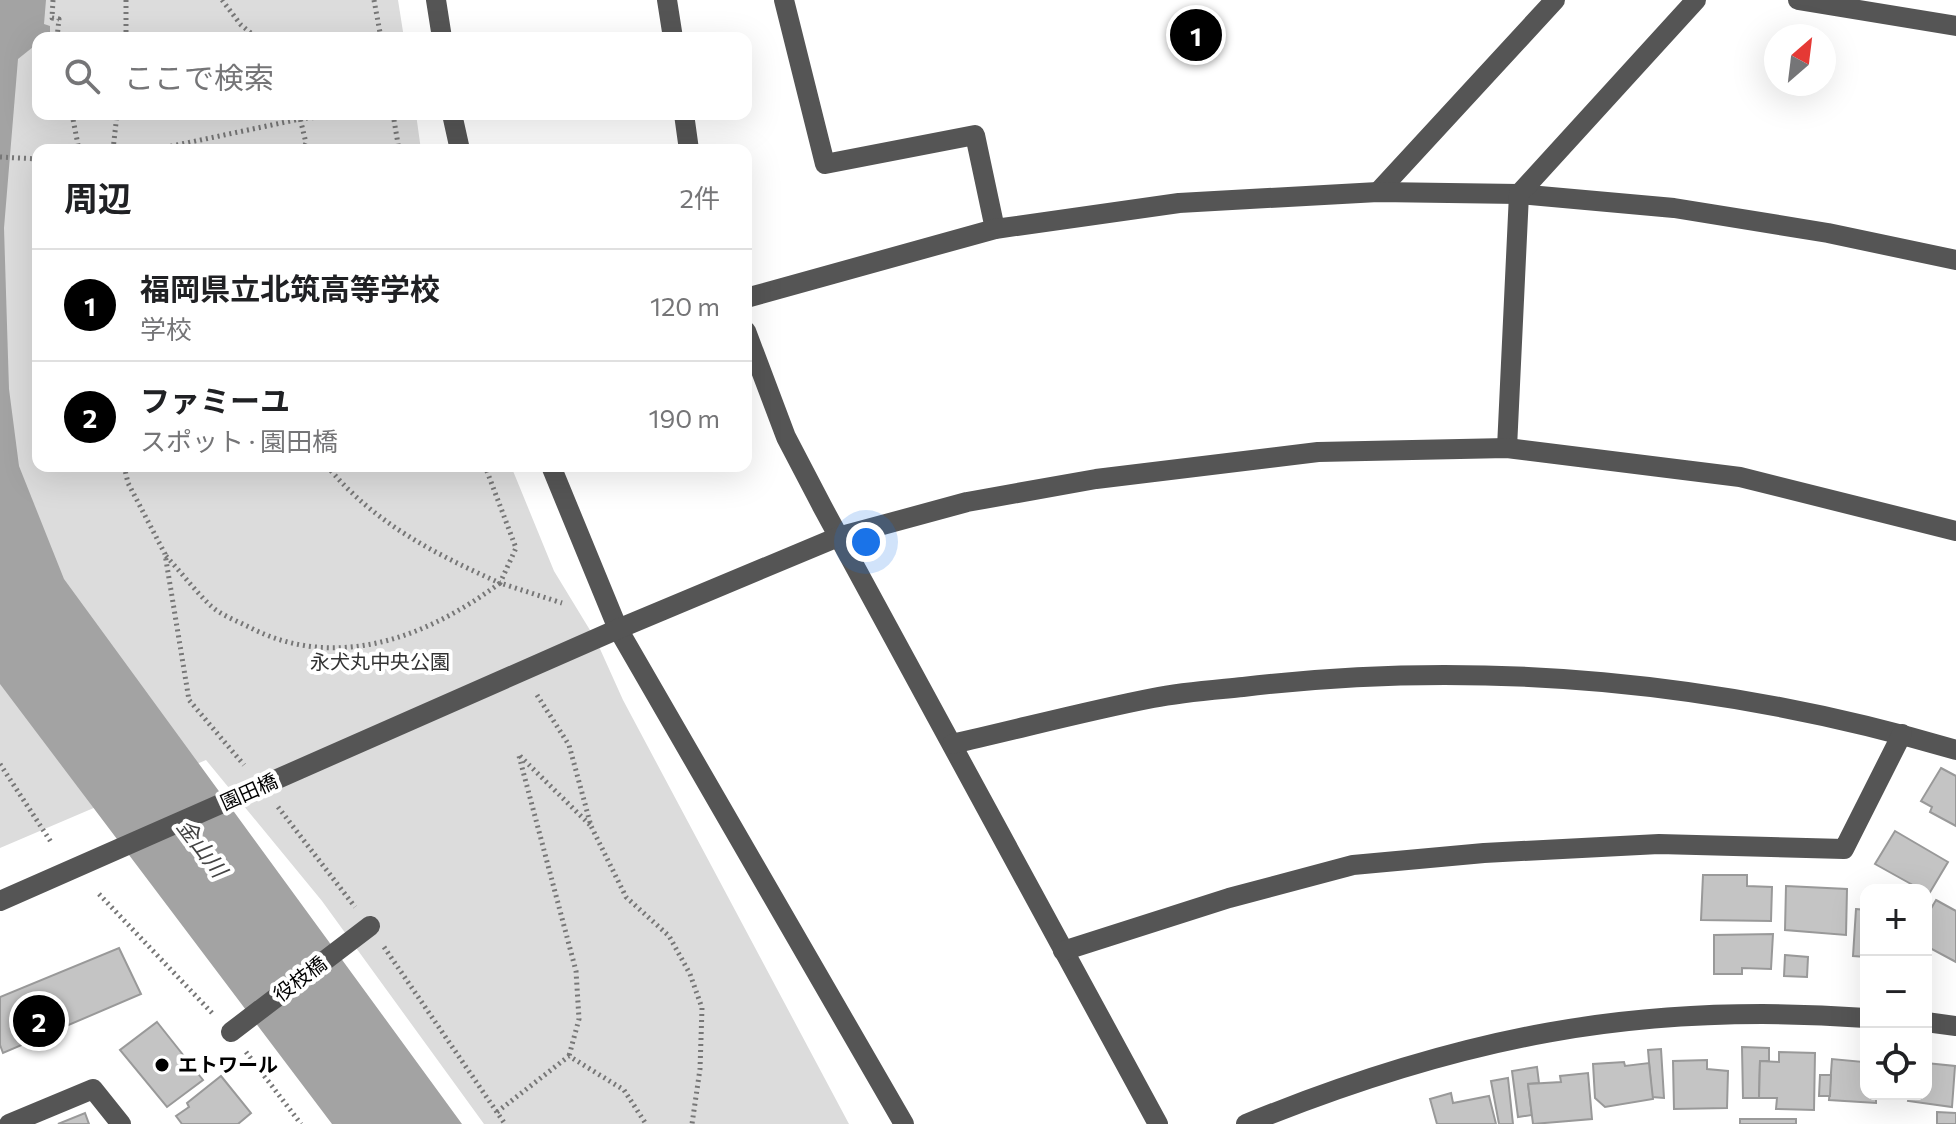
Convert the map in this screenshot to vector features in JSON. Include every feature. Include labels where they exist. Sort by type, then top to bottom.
[{"type":"street","points":[[436,0],[441,32]]},
{"type":"street","points":[[667,0],[672,32]]},
{"type":"street","points":[[784,0],[825,164],[975,135],[995,229]]},
{"type":"street","points":[[1378,192],[1555,0]]},
{"type":"street","points":[[1507,448],[1519,194],[1696,0]]},
{"type":"street","points":[[1798,0],[1956,26]]},
{"type":"street","points":[[453,120],[459,144]]},
{"type":"street","points":[[685,120],[688,144]]},
{"type":"street","points":[[752,296],[995,229],[1179,203],[1378,192],[1519,194],[1674,208],[1828,233],[1956,260]]},
{"type":"street","points":[[752,347],[786,437],[838,537],[1158,1124]]},
{"type":"street","name":"園田橋","points":[[0,901],[618,629],[838,537],[967,502],[1096,479],[1318,452],[1507,448],[1740,477],[1956,531]]},
{"type":"street","points":[[553,472],[618,629],[904,1124]]},
{"type":"street","points":[[952,744],[1155,697],[1330,676],[1510,674],[1715,694],[1902,734],[1956,750]]},
{"type":"street","points":[[1063,951],[1229,898],[1353,865],[1484,853],[1659,844],[1844,849],[1902,734]]},
{"type":"street","name":"役枝橋","points":[[231,1032],[370,926]]},
{"type":"street","points":[[1246,1124],[1342,1085],[1409,1063],[1553,1030],[1692,1015],[1860,1018]]},
{"type":"street","points":[[1932,1023],[1956,1026]]},
{"type":"street","points":[[9,1124],[93,1089],[121,1124]]},
{"type":"path","points":[[53,0],[52,18],[59,19],[58,32]]},
{"type":"path","points":[[126,0],[126,32]]},
{"type":"path","points":[[222,0],[250,32]]},
{"type":"path","points":[[374,0],[380,32]]},
{"type":"path","points":[[73,120],[78,144]]},
{"type":"path","points":[[114,144],[116,120]]},
{"type":"path","points":[[180,144],[286,120]]},
{"type":"path","points":[[300,120],[306,144]]},
{"type":"path","points":[[394,120],[398,144]]},
{"type":"path","points":[[0,157],[32,159]]},
{"type":"path","points":[[332,472],[354,499],[438,555],[500,583],[562,603]]},
{"type":"path","points":[[165,554],[213,608],[274,640],[320,650],[372,647],[471,605],[500,583],[516,548],[487,472]]},
{"type":"path","points":[[537,695],[569,745],[591,826],[626,897],[669,936],[690,974],[702,1008],[700,1069],[692,1124]]},
{"type":"path","points":[[497,1112],[569,1056],[579,1019],[576,971],[519,756],[591,826]]},
{"type":"path","points":[[0,766],[51,842]]},
{"type":"path","points":[[99,894],[231,1032],[301,1124]]},
{"type":"path","points":[[569,1056],[624,1090],[646,1124]]},
{"type":"green space","name":"永犬丸中央公園","points":[[0,0],[398,0],[403,32],[32,32],[32,120],[417,120],[420,144],[32,144],[32,472],[513,472],[554,571],[596,640],[623,700],[849,1124],[484,1124],[322,901],[206,760],[0,848]]},
{"type":"water","name":"金山川","points":[[0,0],[46,0],[44,24],[50,26],[50,32],[32,32],[32,48],[18,59],[4,228],[9,389],[19,466],[64,579],[462,1124],[332,1124],[0,684]]},
{"type":"building","points":[[1941,768],[1956,776],[1956,826],[1930,812],[1932,807],[1921,801]]},
{"type":"building","points":[[1895,831],[1948,862],[1932,889],[1932,884],[1911,884],[1875,864]]},
{"type":"building","points":[[1703,875],[1747,875],[1747,886],[1772,887],[1771,921],[1701,920]]},
{"type":"building","points":[[1786,886],[1847,889],[1846,935],[1785,930]]},
{"type":"building","points":[[1936,900],[1956,911],[1956,962],[1932,949],[1932,907]]},
{"type":"building","points":[[1856,909],[1860,909],[1860,957],[1853,956]]},
{"type":"building","points":[[1773,934],[1771,969],[1742,968],[1742,974],[1714,974],[1714,935]]},
{"type":"building","points":[[119,948],[141,994],[3,1053],[0,1045],[0,997]]},
{"type":"building","points":[[1785,955],[1808,957],[1807,977],[1784,976]]},
{"type":"building","name":"エトワール","points":[[157,1022],[203,1080],[167,1107],[120,1050]]},
{"type":"building","points":[[1742,1047],[1769,1048],[1769,1061],[1760,1061],[1759,1098],[1743,1098]]},
{"type":"building","points":[[1661,1049],[1664,1098],[1652,1097],[1648,1050]]},
{"type":"building","points":[[1779,1052],[1815,1053],[1814,1110],[1776,1109],[1777,1098],[1759,1098],[1760,1061],[1779,1062]]},
{"type":"building","points":[[1832,1059],[1860,1062],[1860,1100],[1876,1100],[1876,1103],[1829,1100]]},
{"type":"building","points":[[1707,1060],[1707,1069],[1728,1071],[1727,1108],[1674,1109],[1673,1061]]},
{"type":"building","points":[[1624,1062],[1625,1066],[1649,1063],[1653,1099],[1605,1107],[1595,1098],[1593,1064]]},
{"type":"building","points":[[1932,1064],[1955,1066],[1952,1107],[1908,1101],[1932,1100]]},
{"type":"building","points":[[1537,1067],[1539,1083],[1528,1084],[1532,1115],[1518,1117],[1512,1071]]},
{"type":"building","points":[[1588,1073],[1592,1119],[1533,1124],[1528,1084],[1561,1082],[1560,1076]]},
{"type":"building","points":[[1820,1075],[1831,1075],[1830,1096],[1819,1096]]},
{"type":"building","points":[[221,1076],[251,1113],[238,1124],[182,1124],[176,1116],[189,1107],[187,1103]]},
{"type":"building","points":[[1508,1078],[1513,1124],[1499,1124],[1491,1081]]},
{"type":"building","points":[[1451,1093],[1453,1103],[1489,1096],[1496,1124],[1437,1124],[1430,1099]]},
{"type":"building","points":[[1937,1112],[1956,1113],[1956,1124],[1937,1124]]},
{"type":"building","points":[[85,1113],[89,1124],[58,1124]]},
{"type":"building","points":[[1740,1119],[1796,1119],[1796,1124],[1740,1124]]},
{"type":"place","name":"福岡県立北筑高等学校","points":[[1196,35]]},
{"type":"place","name":"ファミーユ","points":[[39,1021]]},
{"type":"place","name":"エトワール","points":[[162,1065]]}]
